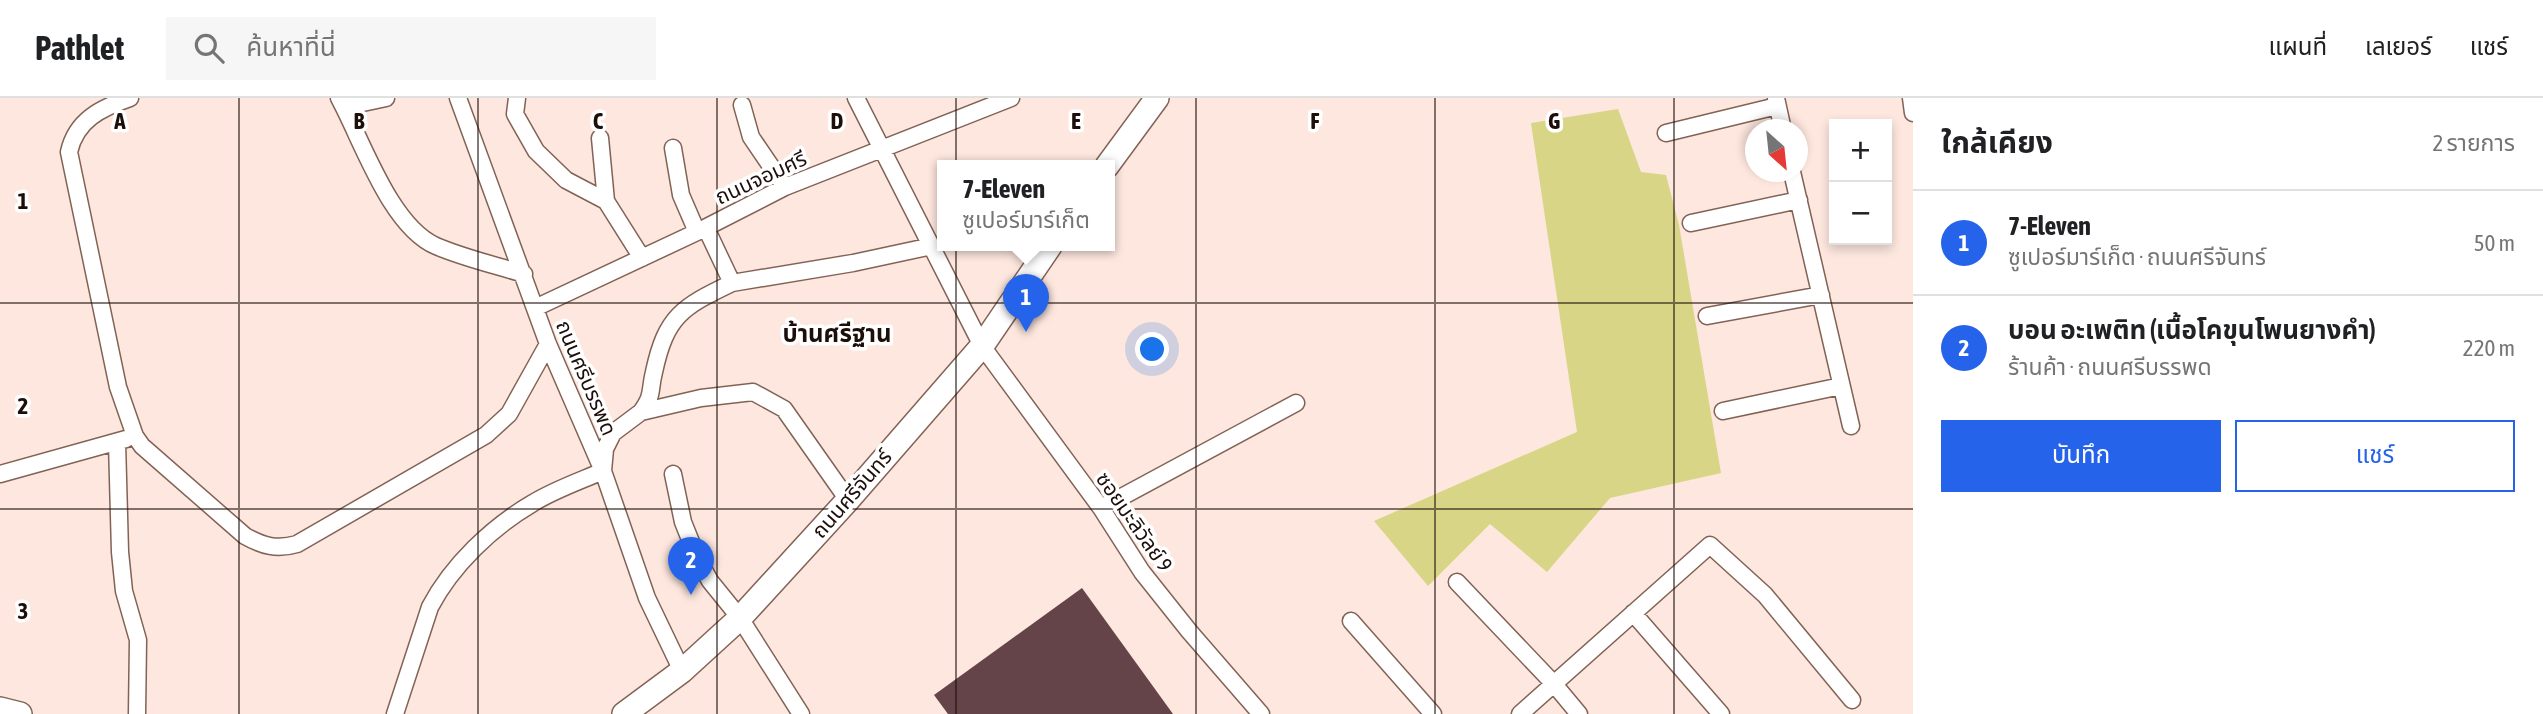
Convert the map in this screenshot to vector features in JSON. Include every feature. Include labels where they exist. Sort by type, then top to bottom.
[{"type":"main road","points":[[1111,160],[1157,98]]},
{"type":"main road","name":"ถนนศรีจันทร์","points":[[624,714],[682,671],[740,618],[848,500],[982,346],[1047,251]]},
{"type":"main road","points":[[0,709],[20,714]]},
{"type":"street","points":[[130,98],[105,107],[88,119],[78,128],[69,152],[118,387],[135,436],[142,446],[245,536],[258,544],[285,548],[297,544],[498,425],[509,414],[548,344]]},
{"type":"street","points":[[386,98],[342,103],[379,181],[416,234],[434,245],[524,274]]},
{"type":"street","name":"ถนนศรีบรรพด","points":[[458,98],[548,344],[603,471],[647,598],[682,671]]},
{"type":"street","points":[[516,98],[514,114],[536,151],[566,180],[606,201]]},
{"type":"street","name":"ซอยมะลิวัลย์ 9","points":[[856,98],[982,346],[1101,508],[1142,572],[1261,714]]},
{"type":"street","name":"ถนนจอมศรี","points":[[535,308],[701,230],[785,187],[1011,98]]},
{"type":"street","points":[[1911,98],[1913,113]]},
{"type":"street","points":[[1666,133],[1776,102],[1780,119]]},
{"type":"street","points":[[742,105],[751,137],[785,187]]},
{"type":"street","points":[[600,138],[606,201],[642,258]]},
{"type":"street","points":[[673,148],[681,195],[732,283]]},
{"type":"street","points":[[1794,182],[1851,426]]},
{"type":"street","points":[[1691,223],[1799,200]]},
{"type":"street","points":[[396,714],[430,607],[438,592],[471,553],[501,525],[534,502],[603,471],[605,449],[613,433],[640,412],[651,398],[657,359],[664,335],[673,319],[698,299],[732,283],[853,263],[932,246]]},
{"type":"street","points":[[1707,316],[1821,295]]},
{"type":"street","points":[[1723,411],[1842,386]]},
{"type":"street","points":[[640,412],[701,398],[753,392],[762,395],[784,409],[848,500]]},
{"type":"street","points":[[1101,508],[1296,403]]},
{"type":"street","points":[[0,474],[135,436]]},
{"type":"street","points":[[117,442],[120,552],[124,591],[138,640],[137,714]]},
{"type":"street","points":[[673,474],[682,522],[696,557],[710,581],[740,618],[801,714]]},
{"type":"street","points":[[1520,714],[1710,545],[1765,596],[1852,700]]},
{"type":"street","points":[[1457,582],[1579,714]]},
{"type":"street","points":[[1633,613],[1721,714]]},
{"type":"street","points":[[1351,621],[1433,714]]},
{"type":"shaded area","points":[[1618,109],[1641,172],[1666,175],[1679,225],[1721,473],[1610,498],[1547,572],[1490,524],[1428,586],[1374,521],[1577,432],[1531,123]]},
{"type":"building","points":[[1082,588],[1173,714],[948,714],[934,695]]},
{"type":"place","name":"7-Eleven","points":[[1026,332]]},
{"type":"place","name":"บอน อะเพติท (เนื้อโคขุนโพนยางคำ)","points":[[691,595]]},
{"type":"district","name":"บ้านศรีฐาน","points":[[837,334]]}]
